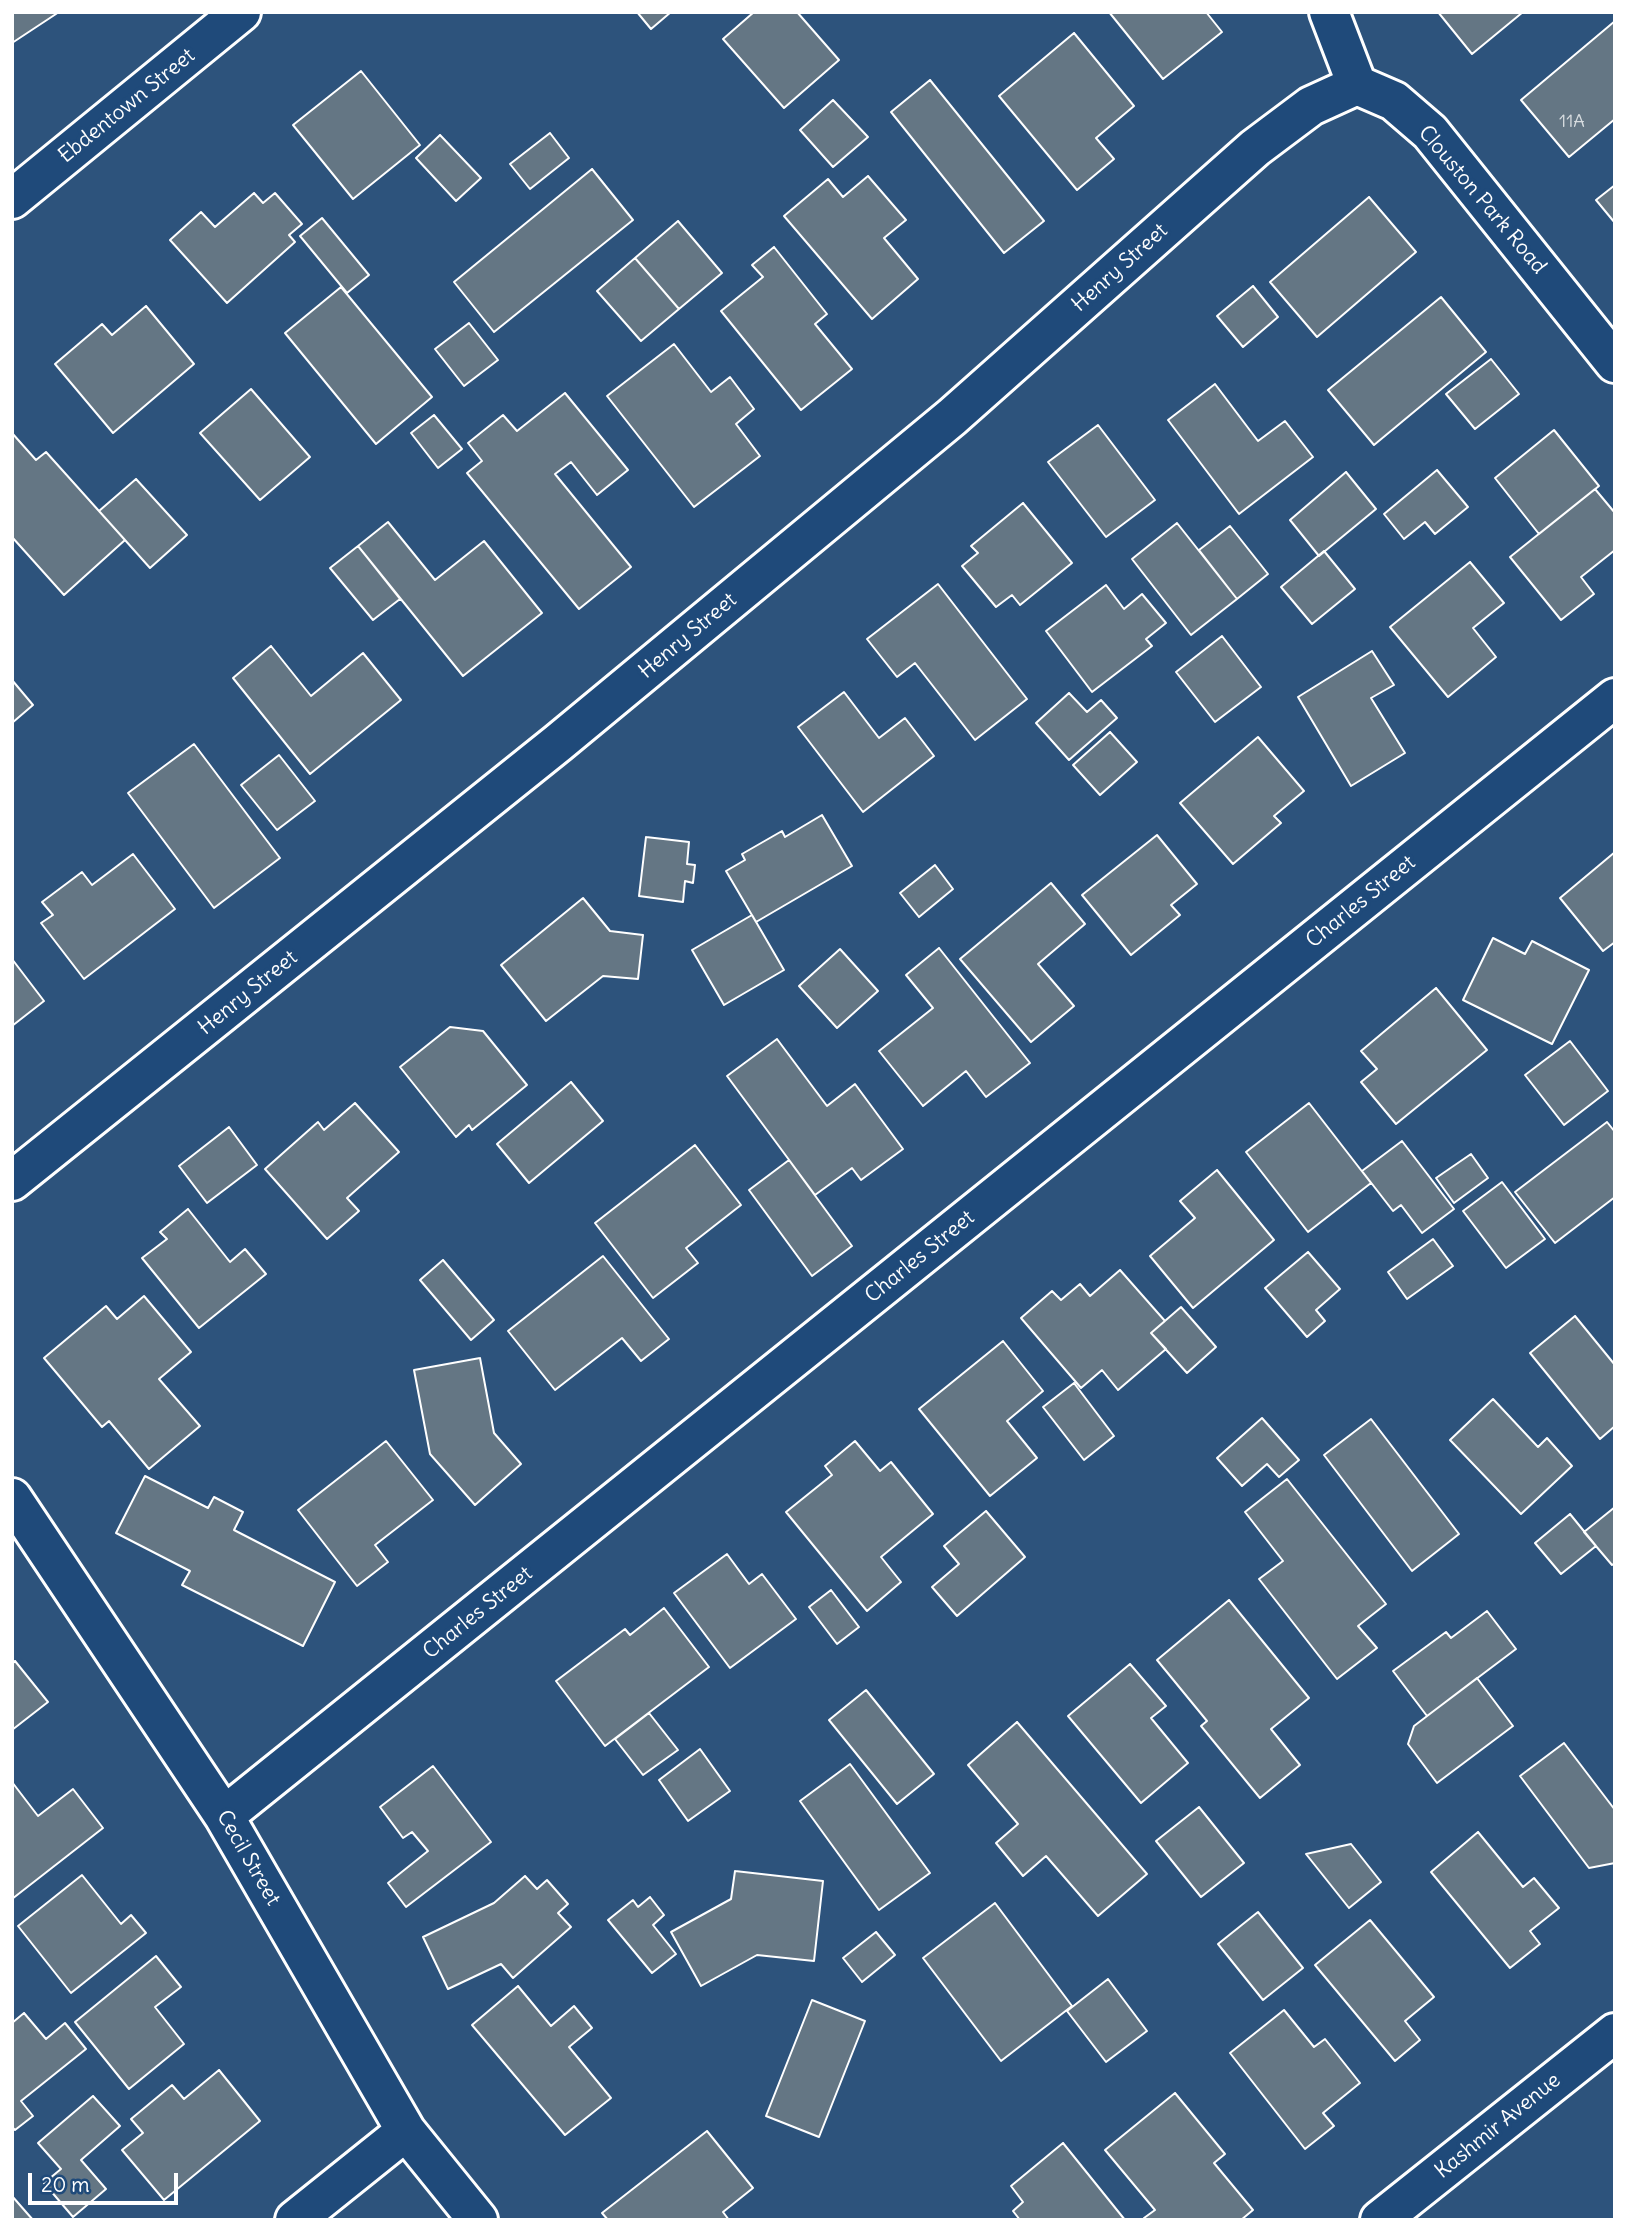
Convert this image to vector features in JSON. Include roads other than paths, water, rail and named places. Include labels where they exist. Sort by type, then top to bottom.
[{"type":"street","name":"Ebdentown Street","points":[[12,199],[241,12]]},
{"type":"street","points":[[1329,12],[1357,85]]},
{"type":"street","name":"Clouston Park Road","points":[[1357,85],[1394,101],[1430,132],[1615,363]]},
{"type":"street","name":"Henry Street","points":[[12,1181],[558,743],[953,417],[1255,148],[1311,106],[1357,85]]},
{"type":"street","name":"Charles Street","points":[[224,1816],[1615,698]]},
{"type":"street","name":"Cecil Street","points":[[12,1498],[224,1816],[406,2131],[478,2220]]},
{"type":"street","name":"Kashmir Avenue","points":[[1380,2220],[1615,2033]]},
{"type":"street","points":[[295,2220],[406,2131]]}]
